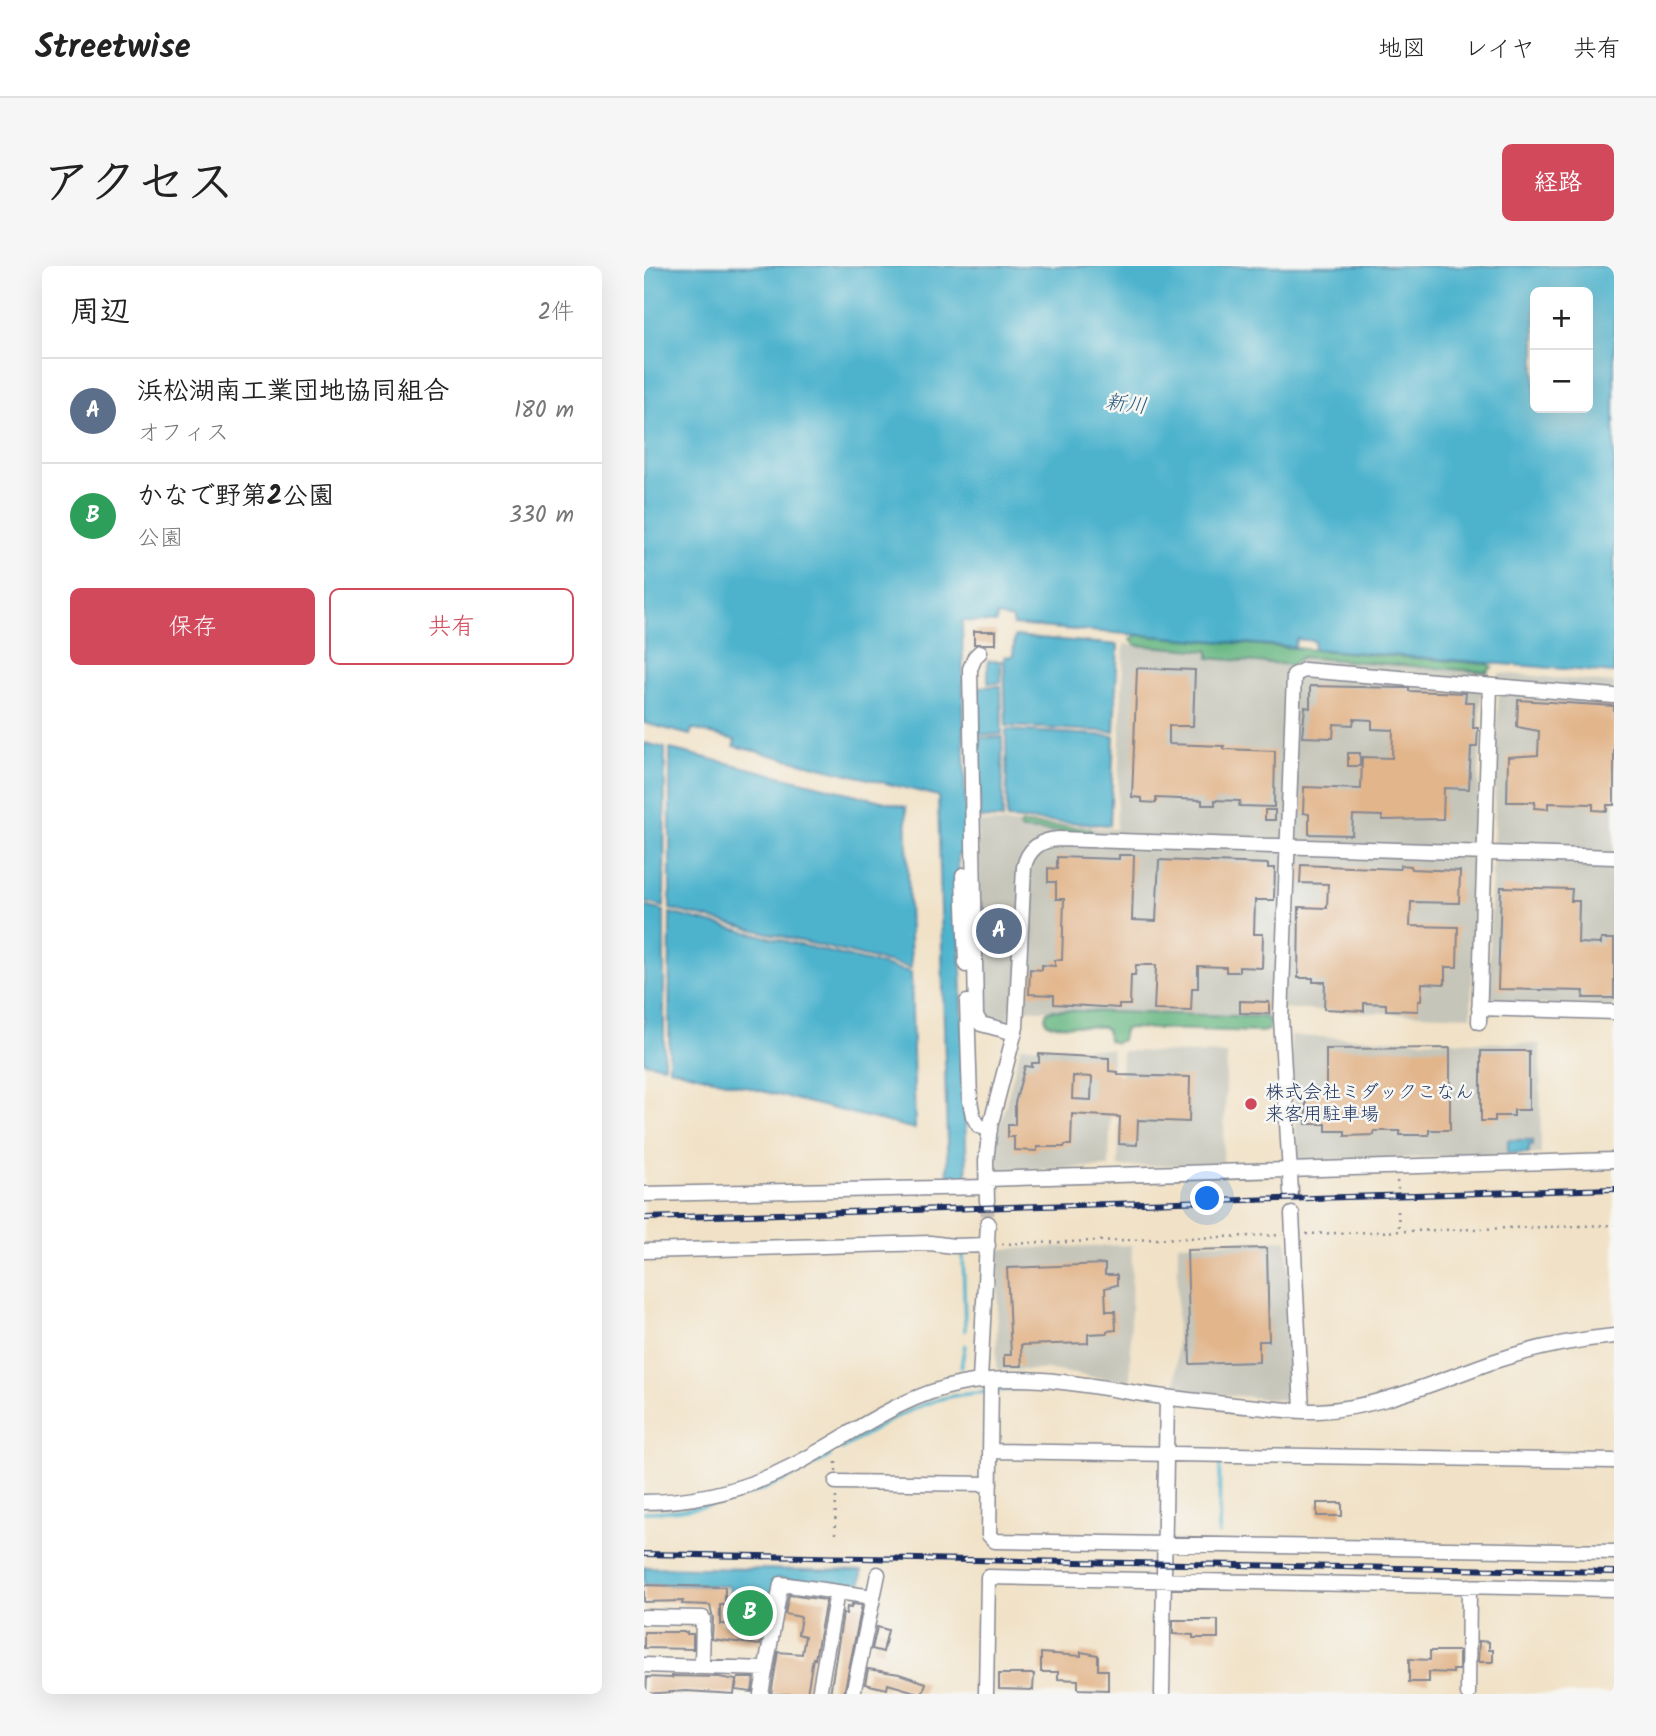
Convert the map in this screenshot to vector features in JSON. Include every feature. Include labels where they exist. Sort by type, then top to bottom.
[{"type":"street","points":[[980,652],[970,669],[976,1016],[981,1024],[1015,1033]]},
{"type":"street","points":[[1291,1192],[1281,1033],[1292,681],[1298,671],[1614,696]]},
{"type":"street","points":[[1490,686],[1479,1015],[1614,1012]]},
{"type":"street","points":[[987,1189],[990,1130],[1015,1033],[1024,867],[1028,854],[1038,844],[1058,839],[1614,857]]},
{"type":"street","points":[[963,875],[970,1101],[976,1123],[981,1129],[990,1130]]},
{"type":"street","points":[[644,1194],[987,1189],[1291,1170],[1614,1160]]},
{"type":"street","points":[[1292,1214],[1302,1410]]},
{"type":"street","points":[[988,1223],[986,1380],[990,1451],[989,1535],[995,1541],[1614,1552]]},
{"type":"street","points":[[644,1251],[930,1243],[953,1246],[988,1245]]},
{"type":"street","points":[[644,1502],[697,1498],[751,1484],[797,1463],[900,1404],[931,1391],[986,1380],[1051,1380],[1167,1398],[1302,1410],[1342,1409],[1369,1404],[1520,1353],[1568,1342],[1614,1336]]},
{"type":"street","points":[[1163,1694],[1167,1398]]},
{"type":"street","points":[[990,1451],[1614,1461]]},
{"type":"street","points":[[836,1482],[990,1484]]},
{"type":"street","points":[[853,1694],[878,1574]]},
{"type":"street","points":[[986,1694],[988,1577],[1614,1588]]},
{"type":"street","points":[[761,1694],[781,1584],[873,1597]]},
{"type":"street","points":[[1468,1694],[1469,1586]]},
{"type":"street","points":[[819,1694],[837,1592]]},
{"type":"street","points":[[644,1617],[703,1618],[702,1666]]},
{"type":"street","points":[[644,1665],[765,1669]]},
{"type":"path","points":[[1398,1211],[1399,1231]]},
{"type":"shaded area","points":[[1124,644],[1210,651],[1210,658],[1292,665],[1297,665],[1302,657],[1490,673],[1490,681],[1482,681],[1471,1016],[1274,1009],[1273,1018],[1010,1009],[1008,1027],[981,1020],[978,822],[1116,829]]},
{"type":"shaded area","points":[[1499,673],[1614,683],[1614,1007],[1497,1003],[1488,994]]},
{"type":"shaded area","points":[[1290,1036],[1540,1044],[1541,1154],[1302,1161],[1298,1157]]},
{"type":"shaded area","points":[[1021,1046],[1112,1049],[1109,1167],[1000,1170],[997,1166],[996,1141]]},
{"type":"shaded area","points":[[1122,1051],[1227,1054],[1223,1163],[1118,1167]]},
{"type":"shaded area","points":[[1287,1240],[1296,1398],[1292,1401],[1176,1390],[1178,1244]]},
{"type":"shaded area","points":[[1132,1245],[1130,1383],[1051,1370],[999,1370],[996,1367],[999,1252],[1002,1249]]},
{"type":"green space","points":[[1137,635],[1488,664],[1492,667],[1487,672],[1302,657],[1292,665],[1209,658],[1209,651],[1136,645],[1131,640]]},
{"type":"green space","points":[[1022,824],[1089,828],[1092,831],[1022,830],[1019,827]]},
{"type":"green space","points":[[986,909],[989,914],[988,947],[985,951],[981,949],[980,910]]},
{"type":"green space","points":[[1052,1010],[1263,1017],[1269,1020],[1270,1025],[1268,1030],[1262,1032],[1128,1028],[1124,1030],[1122,1040],[1115,1043],[1108,1040],[1107,1030],[1103,1027],[1047,1023],[1045,1017],[1047,1012]]},
{"type":"green space","points":[[730,1595],[773,1596],[768,1625],[729,1624]]},
{"type":"water","name":"新川","points":[[644,266],[1614,266],[1614,673],[1314,649],[1314,641],[1296,639],[1295,647],[1013,625],[1013,619],[997,616],[996,623],[962,621],[966,854],[958,855],[967,1180],[948,1181],[938,796],[734,746],[735,740],[692,729],[690,735],[644,723]]},
{"type":"water","points":[[1015,636],[1118,645],[1114,732],[1006,726],[1004,657],[1013,656]]},
{"type":"water","points":[[988,661],[1001,661],[1001,683],[988,683]]},
{"type":"water","points":[[1001,686],[1002,734],[979,735],[978,687]]},
{"type":"water","points":[[1006,730],[1114,736],[1110,825],[1007,819]]},
{"type":"water","points":[[1002,737],[1003,819],[980,818],[979,738]]},
{"type":"water","points":[[644,743],[665,748],[664,907],[644,902]]},
{"type":"water","points":[[670,749],[906,807],[911,968],[670,909]]},
{"type":"water","points":[[644,906],[664,911],[664,1066],[644,1062]]},
{"type":"water","points":[[670,913],[911,972],[915,1129],[669,1068]]},
{"type":"water","points":[[1508,1140],[1533,1140],[1533,1145],[1529,1145],[1529,1153],[1508,1153]]},
{"type":"water","points":[[644,1567],[862,1571],[860,1590],[777,1578],[773,1596],[730,1595],[729,1586],[644,1585]]},
{"type":"building","points":[[974,631],[996,631],[996,644],[974,644]]},
{"type":"building","points":[[1137,668],[1195,670],[1193,726],[1169,726],[1169,744],[1275,751],[1274,807],[1239,806],[1240,801],[1215,800],[1215,805],[1202,805],[1202,800],[1156,798],[1156,803],[1142,802],[1142,798],[1132,797]]},
{"type":"building","points":[[1310,686],[1409,688],[1409,691],[1466,693],[1465,702],[1474,702],[1473,728],[1478,728],[1477,747],[1471,747],[1469,789],[1444,788],[1443,819],[1382,820],[1382,816],[1353,815],[1352,835],[1309,834],[1309,814],[1303,813],[1304,787],[1361,789],[1362,757],[1392,758],[1393,730],[1372,729],[1372,720],[1354,719],[1353,725],[1334,724],[1333,738],[1302,737],[1305,707],[1310,708]]},
{"type":"building","points":[[1518,700],[1614,706],[1614,805],[1607,805],[1607,811],[1593,810],[1593,804],[1548,803],[1548,809],[1534,808],[1535,802],[1507,802],[1508,757],[1538,755],[1539,731],[1517,727]]},
{"type":"building","points":[[1348,753],[1360,753],[1360,766],[1348,766]]},
{"type":"building","points":[[1265,810],[1275,810],[1275,820],[1265,820]]},
{"type":"building","points":[[1119,855],[1134,855],[1132,920],[1156,921],[1159,860],[1268,864],[1268,868],[1275,868],[1274,900],[1255,900],[1254,934],[1263,934],[1262,968],[1239,967],[1239,972],[1226,972],[1226,967],[1198,966],[1198,988],[1192,988],[1191,1011],[1154,1010],[1156,965],[1136,965],[1135,975],[1131,975],[1130,1005],[1119,1005],[1119,1008],[1054,1004],[1054,995],[1029,994],[1030,969],[1042,970],[1042,965],[1055,966],[1055,960],[1062,960],[1064,899],[1056,899],[1056,882],[1048,882],[1048,868],[1057,869],[1057,857],[1119,859]]},
{"type":"building","points":[[1301,865],[1400,869],[1400,865],[1411,866],[1411,869],[1460,871],[1459,903],[1411,902],[1410,926],[1458,927],[1457,967],[1445,967],[1445,984],[1422,983],[1418,1011],[1386,1010],[1386,1004],[1364,1003],[1364,1011],[1324,1009],[1325,982],[1313,982],[1313,978],[1298,978],[1299,907],[1327,908],[1328,884],[1300,883]]},
{"type":"building","points":[[1501,887],[1572,889],[1571,901],[1579,901],[1578,943],[1601,944],[1601,939],[1614,939],[1614,998],[1583,998],[1584,991],[1498,989]]},
{"type":"building","points":[[991,909],[1009,910],[1007,952],[988,951]]},
{"type":"building","points":[[1240,1001],[1269,1002],[1269,1014],[1240,1013]]},
{"type":"building","points":[[1450,1048],[1450,1130],[1429,1130],[1429,1135],[1400,1135],[1400,1131],[1374,1131],[1374,1135],[1345,1136],[1345,1131],[1326,1131],[1326,1124],[1306,1124],[1306,1091],[1326,1091],[1326,1049]]},
{"type":"building","points":[[1481,1051],[1529,1051],[1529,1110],[1514,1110],[1514,1116],[1495,1116],[1495,1121],[1481,1121]]},
{"type":"building","points":[[1039,1054],[1109,1058],[1109,1071],[1118,1072],[1118,1075],[1190,1077],[1189,1122],[1138,1120],[1137,1145],[1119,1144],[1120,1117],[1072,1114],[1071,1145],[1037,1147],[1037,1151],[1014,1150],[1014,1137],[1008,1137],[1008,1125],[1015,1125],[1015,1103],[1025,1066],[1032,1067],[1032,1063],[1039,1063]],"holes":[[[1073,1076],[1092,1077],[1091,1100],[1072,1099]]]},
{"type":"building","points":[[1267,1248],[1269,1341],[1259,1341],[1259,1362],[1190,1364],[1187,1250]]},
{"type":"building","points":[[1105,1264],[1105,1275],[1117,1275],[1117,1285],[1105,1288],[1106,1311],[1115,1311],[1116,1330],[1088,1334],[1088,1343],[1021,1345],[1022,1366],[1004,1366],[1004,1355],[1011,1355],[1007,1268]]},
{"type":"building","points":[[1317,1503],[1342,1503],[1342,1516],[1317,1516]]},
{"type":"building","points":[[644,1585],[725,1587],[725,1605],[720,1605],[720,1624],[763,1625],[760,1645],[712,1639],[713,1618],[710,1605],[682,1604],[683,1601],[644,1602]]},
{"type":"building","points":[[789,1595],[826,1600],[807,1694],[771,1694],[778,1652],[802,1654],[805,1636],[798,1634],[801,1617],[785,1614]]},
{"type":"building","points":[[852,1604],[862,1605],[844,1694],[830,1694],[843,1613],[846,1614],[847,1607],[851,1608]]},
{"type":"building","points":[[1173,1620],[1218,1620],[1218,1638],[1193,1638],[1193,1635],[1173,1634]]},
{"type":"building","points":[[877,1627],[888,1630],[883,1652],[872,1649]]},
{"type":"building","points":[[644,1632],[693,1634],[693,1649],[644,1648]]},
{"type":"building","points":[[1479,1641],[1489,1642],[1489,1650],[1493,1650],[1493,1662],[1478,1662]]},
{"type":"building","points":[[1430,1651],[1459,1651],[1459,1670],[1453,1670],[1453,1673],[1429,1672],[1429,1682],[1409,1682],[1409,1659],[1430,1660]]},
{"type":"building","points":[[1081,1652],[1098,1655],[1098,1670],[1108,1670],[1108,1690],[1078,1689],[1078,1680],[1058,1679],[1058,1672],[1041,1672],[1041,1653],[1081,1656]]},
{"type":"building","points":[[868,1669],[899,1674],[926,1683],[922,1694],[888,1684],[887,1689],[865,1684]]},
{"type":"building","points":[[999,1674],[1034,1674],[1033,1690],[999,1689]]},
{"type":"building","points":[[647,1677],[736,1680],[734,1694],[686,1691],[646,1694]]},
{"type":"building","points":[[738,1678],[754,1678],[752,1692],[735,1690]]},
{"type":"waterway","points":[[963,1250],[965,1331]]},
{"type":"waterway","points":[[961,1367],[965,1345]]},
{"type":"waterway","points":[[996,1391],[1035,1386]]},
{"type":"waterway","points":[[842,1449],[923,1405],[953,1396],[986,1392]]},
{"type":"waterway","points":[[644,1512],[694,1508],[741,1497],[786,1480],[830,1456]]},
{"type":"waterway","points":[[1219,1534],[1220,1461]]},
{"type":"tunnel","points":[[987,1201],[988,1223]]},
{"type":"railway","points":[[644,1218],[1614,1189]]},
{"type":"railway","points":[[644,1554],[1614,1572]]},
{"type":"place","name":"浜松湖南工業団地協同組合","points":[[999,931]]},
{"type":"place","name":"株式会社ミダックこなん 来客用駐車場","points":[[1251,1104]]},
{"type":"place","name":"かなで野第2公園","points":[[750,1613]]}]
